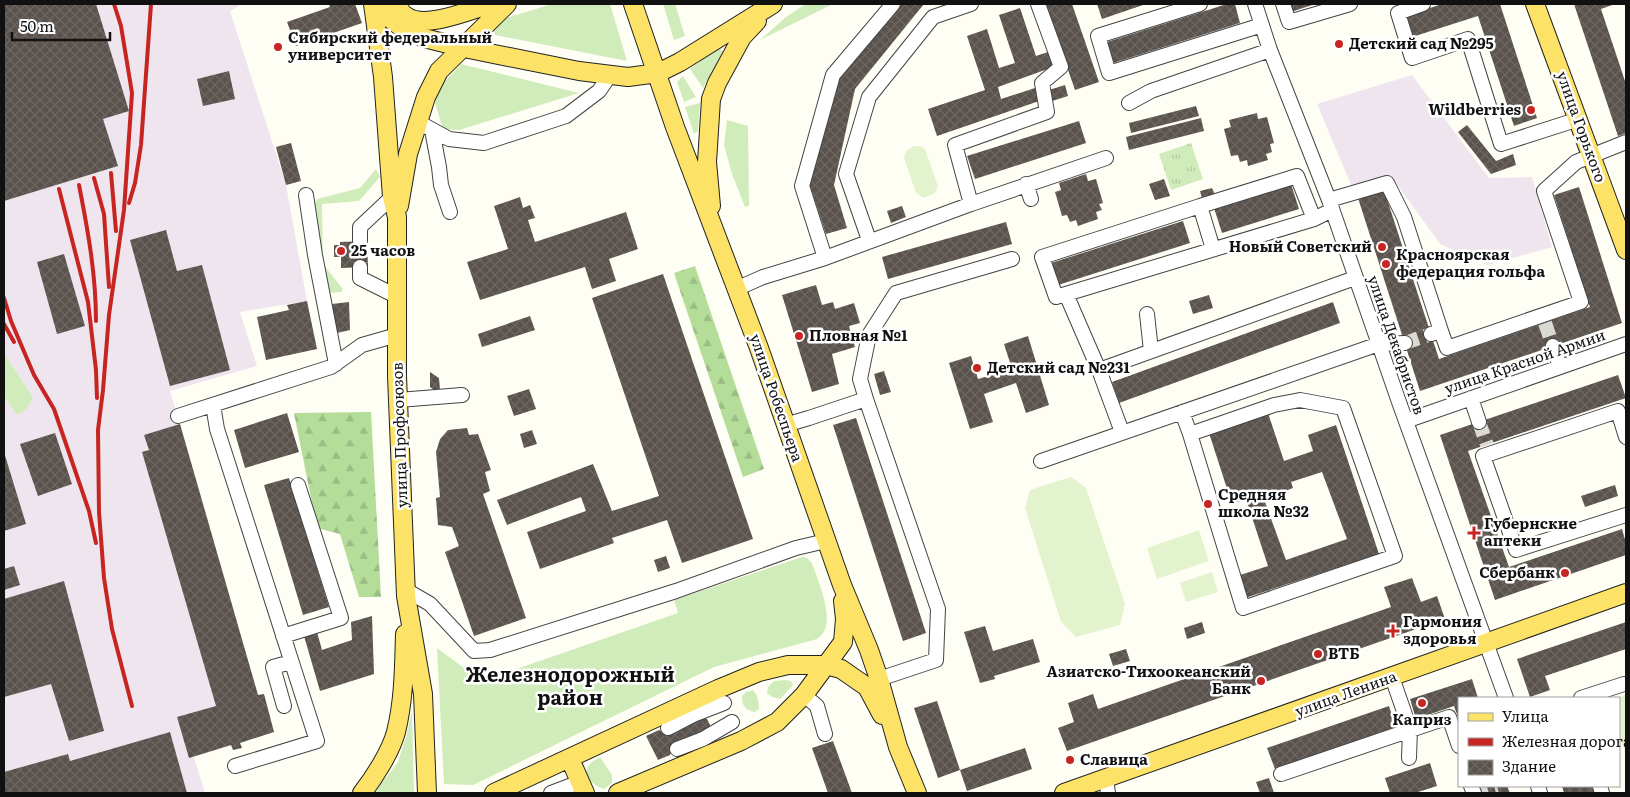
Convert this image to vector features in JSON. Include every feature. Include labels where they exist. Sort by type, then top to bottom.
[{"type":"main road","name":"улица Профсоюзов","points":[[374,4],[383,77],[392,196],[397,217],[398,400],[406,593],[423,694],[427,793]]},
{"type":"main road","points":[[378,4],[388,17],[402,28],[424,38],[464,48],[580,71],[628,77],[658,73],[680,62],[773,4]]},
{"type":"main road","points":[[398,7],[405,16],[415,21],[423,22],[490,4]]},
{"type":"main road","points":[[397,217],[408,154],[425,126],[426,97],[440,71],[507,4]]},
{"type":"main road","name":"улица Робеспьера","points":[[633,4],[675,127],[759,348],[826,541],[879,679],[898,747],[917,793]]},
{"type":"main road","points":[[714,229],[707,162],[711,99],[717,83],[742,38],[773,4]]},
{"type":"main road","name":"улица Горького","points":[[1534,4],[1579,119],[1626,250]]},
{"type":"main road","points":[[618,793],[741,741],[777,722],[804,695],[843,642],[845,619],[842,585]]},
{"type":"main road","points":[[362,793],[374,778],[396,733],[404,682],[406,593]]},
{"type":"main road","name":"улица Ленина","points":[[1064,793],[1106,786],[1486,642],[1626,593]]},
{"type":"main road","points":[[500,791],[570,759],[662,723],[721,696],[759,672],[788,665],[826,665],[841,669],[867,687],[898,747]]},
{"type":"main road","points":[[570,759],[582,788]]},
{"type":"street","points":[[825,258],[802,186],[834,75],[893,4]]},
{"type":"street","points":[[869,240],[846,174],[870,97],[933,17],[972,4]]},
{"type":"street","points":[[971,204],[955,144],[1047,112],[1042,83],[1061,67],[1038,4]]},
{"type":"street","points":[[1200,4],[1098,36],[1109,73],[1262,25]]},
{"type":"street","name":"улица Декабристов","points":[[1255,4],[1270,50],[1330,205],[1506,697]]},
{"type":"street","points":[[1283,4],[1289,22],[1350,4]]},
{"type":"street","points":[[1423,4],[1398,12],[1412,58],[1468,39],[1502,144],[1579,119]]},
{"type":"street","points":[[1129,103],[1151,91],[1270,50]]},
{"type":"street","points":[[425,126],[449,139],[484,142],[566,116],[599,91],[610,75]]},
{"type":"street","points":[[425,126],[439,167],[441,185],[450,212]]},
{"type":"street","points":[[1314,219],[1297,176],[1042,257],[1056,297],[1314,219],[1330,205],[1388,183],[1404,217],[1436,332],[1447,348],[1543,319],[1581,302],[1544,192],[1576,162],[1626,142]]},
{"type":"street","points":[[736,289],[763,277],[825,258],[869,240],[1026,184],[1106,158]]},
{"type":"street","points":[[1026,184],[1031,199]]},
{"type":"street","points":[[306,195],[315,255],[336,364]]},
{"type":"street","points":[[360,241],[360,226],[392,196]]},
{"type":"street","points":[[1200,206],[1213,249]]},
{"type":"street","points":[[879,679],[936,660],[938,609],[860,379],[869,335],[896,293],[1012,259]]},
{"type":"street","points":[[360,267],[360,278],[396,296]]},
{"type":"street","points":[[1099,370],[1356,278]]},
{"type":"street","points":[[1066,294],[1099,370],[1122,432]]},
{"type":"street","points":[[1147,314],[1152,351]]},
{"type":"street","points":[[178,416],[332,367],[362,345],[397,335]]},
{"type":"street","points":[[1041,461],[1379,344],[1405,343]]},
{"type":"street","name":"улица Красной Армии","points":[[1406,420],[1626,344]]},
{"type":"street","points":[[1553,346],[1560,367]]},
{"type":"street","points":[[398,400],[462,395]]},
{"type":"street","points":[[1470,398],[1479,422]]},
{"type":"street","points":[[785,424],[810,418],[866,399]]},
{"type":"street","points":[[1182,412],[1243,608],[1395,556],[1343,408],[1300,400],[1274,405],[1190,434]]},
{"type":"street","points":[[213,406],[220,438],[283,636],[312,709],[317,742],[235,766]]},
{"type":"street","points":[[1626,437],[1618,411],[1489,449],[1483,456],[1516,550],[1626,515]]},
{"type":"street","points":[[283,636],[341,618],[298,485]]},
{"type":"street","points":[[406,593],[430,604],[474,651],[490,650],[676,591],[796,548],[826,541]]},
{"type":"street","points":[[284,706],[273,667],[292,662]]},
{"type":"street","points":[[1392,677],[1410,729],[1408,758]]},
{"type":"street","points":[[1584,697],[1624,684]]},
{"type":"street","points":[[804,695],[817,706],[825,734]]},
{"type":"street","points":[[721,696],[741,741]]},
{"type":"street","points":[[1281,774],[1449,717],[1458,743]]},
{"type":"street","points":[[677,749],[703,739],[732,722]]},
{"type":"street","points":[[662,723],[677,749],[679,768]]},
{"type":"street","points":[[551,793],[582,788]]},
{"type":"shaded area","points":[[4,4],[242,4],[230,11],[286,185],[307,301],[240,312],[257,366],[170,391],[258,695],[264,694],[274,732],[194,757],[205,793],[4,793]]},
{"type":"shaded area","points":[[1412,75],[1489,178],[1532,177],[1552,247],[1488,265],[1440,244],[1391,176],[1352,187],[1317,104]]},
{"type":"green space","points":[[552,4],[610,4],[627,61],[495,35],[493,27],[506,18]]},
{"type":"green space","points":[[663,4],[675,4],[685,36],[674,40]]},
{"type":"green space","points":[[806,4],[833,4],[760,40],[786,17]]},
{"type":"green space","points":[[716,49],[723,51],[703,88],[690,69]]},
{"type":"green space","points":[[461,64],[579,93],[459,130],[443,129],[435,103],[440,87]]},
{"type":"green space","points":[[683,76],[696,97],[684,102],[677,82]]},
{"type":"green space","points":[[700,103],[698,131],[694,134],[685,107]]},
{"type":"green space","points":[[727,120],[748,126],[749,206],[745,207],[732,174],[724,145]]},
{"type":"green space","points":[[1191,143],[1203,179],[1171,190],[1159,154]]},
{"type":"green space","points":[[914,146],[920,146],[925,149],[938,186],[935,193],[924,198],[916,193],[904,158],[907,150]]},
{"type":"green space","points":[[376,169],[380,177],[359,201],[322,204],[323,264],[343,289],[341,292],[328,293],[313,208],[317,199],[360,188]]},
{"type":"green space","points":[[695,266],[764,469],[743,477],[674,273]]},
{"type":"green space","points":[[4,353],[33,398],[26,409],[17,415],[4,396]]},
{"type":"green space","points":[[371,412],[381,597],[359,597],[340,534],[317,528],[294,413]]},
{"type":"green space","points":[[1071,477],[1086,488],[1125,604],[1120,625],[1076,637],[1061,622],[1025,508],[1030,490]]},
{"type":"green space","points":[[1199,530],[1209,561],[1157,579],[1147,548]]},
{"type":"green space","points":[[802,557],[807,558],[812,563],[825,603],[826,624],[823,633],[817,639],[714,667],[473,785],[444,784],[437,648],[482,681],[678,613],[674,600]]},
{"type":"green space","points":[[1212,572],[1218,592],[1186,602],[1180,583]]},
{"type":"green space","points":[[774,681],[791,681],[793,685],[780,699],[772,697],[767,693],[768,687]]},
{"type":"green space","points":[[753,690],[759,704],[759,709],[755,712],[743,705],[742,699],[746,692]]},
{"type":"green space","points":[[1626,695],[1626,756],[1620,734],[1620,697]]},
{"type":"green space","points":[[412,711],[414,793],[374,793],[398,762]]},
{"type":"green space","points":[[600,757],[612,775],[612,783],[604,789],[592,782],[587,774],[589,765]]},
{"type":"building","points":[[4,4],[96,4],[129,111],[103,119],[118,166],[4,201]]},
{"type":"building","points":[[329,4],[355,4],[362,23],[296,46],[287,22],[330,7]]},
{"type":"building","points":[[898,4],[924,4],[855,89],[834,185],[847,228],[826,234],[809,183],[837,80]]},
{"type":"building","points":[[1045,4],[1072,4],[1099,82],[1075,90]]},
{"type":"building","points":[[1097,4],[1146,4],[1102,19]]},
{"type":"building","points":[[1227,4],[1235,4],[1240,23],[1113,63],[1107,42]]},
{"type":"building","points":[[1286,4],[1315,4],[1288,13]]},
{"type":"building","points":[[1442,4],[1500,4],[1537,118],[1514,126],[1478,16],[1409,38],[1402,17]]},
{"type":"building","points":[[1574,4],[1615,4],[1601,9],[1626,84],[1626,133],[1618,136]]},
{"type":"building","points":[[1020,8],[1036,56],[1048,52],[1053,67],[998,87],[1001,99],[1035,88],[1039,101],[937,136],[928,109],[985,90],[967,36],[987,29],[999,68],[1015,63],[999,15]]},
{"type":"building","points":[[229,71],[235,99],[203,106],[197,79]]},
{"type":"building","points":[[1065,85],[1068,96],[1052,101],[1049,90]]},
{"type":"building","points":[[1196,106],[1199,116],[1131,133],[1129,123]]},
{"type":"building","points":[[1257,113],[1258,119],[1267,117],[1274,143],[1270,144],[1272,152],[1266,154],[1268,160],[1248,166],[1247,160],[1240,162],[1238,155],[1231,156],[1224,129],[1231,127],[1229,120]]},
{"type":"building","points":[[1201,118],[1204,131],[1129,150],[1126,137]]},
{"type":"building","points":[[1079,121],[1086,143],[975,179],[967,156]]},
{"type":"building","points":[[1467,125],[1496,161],[1513,154],[1516,165],[1491,174],[1458,132]]},
{"type":"building","points":[[291,143],[301,181],[286,185],[276,147]]},
{"type":"building","points":[[1086,174],[1088,181],[1096,179],[1103,203],[1099,204],[1102,210],[1096,212],[1098,219],[1078,226],[1076,220],[1070,222],[1067,215],[1062,216],[1055,192],[1061,190],[1059,183]]},
{"type":"building","points":[[1164,179],[1170,196],[1155,200],[1149,184]]},
{"type":"building","points":[[1291,184],[1299,209],[1222,233],[1214,208]]},
{"type":"building","points":[[1579,187],[1622,323],[1420,391],[1358,198],[1384,190],[1439,359],[1590,307],[1554,195]]},
{"type":"building","points":[[1212,188],[1215,195],[1202,198],[1200,191]]},
{"type":"building","points":[[520,197],[523,208],[530,205],[535,218],[528,220],[535,242],[626,212],[638,249],[609,259],[616,281],[592,289],[585,267],[480,300],[467,262],[508,249],[494,206]]},
{"type":"building","points":[[902,206],[906,217],[891,223],[887,211]]},
{"type":"building","points":[[1183,221],[1190,243],[1055,286],[1048,264]]},
{"type":"building","points":[[1006,222],[1012,244],[888,279],[882,257]]},
{"type":"building","points":[[166,230],[177,271],[202,265],[230,370],[170,386],[130,240]]},
{"type":"building","points":[[367,241],[368,267],[341,268],[341,257],[334,257],[334,245],[340,245],[340,242]]},
{"type":"building","points":[[64,254],[85,326],[57,334],[37,262]]},
{"type":"building","points":[[663,274],[753,539],[682,563],[667,520],[612,538],[614,543],[540,569],[527,532],[586,511],[581,497],[507,525],[497,500],[593,464],[612,511],[659,496],[592,298]]},
{"type":"building","points":[[816,285],[822,305],[833,302],[835,309],[854,303],[860,323],[849,326],[855,347],[832,354],[839,384],[812,392],[782,295]]},
{"type":"building","points":[[1209,295],[1213,308],[1193,314],[1189,301]]},
{"type":"building","points":[[307,301],[317,349],[266,360],[257,317],[289,310],[287,305]]},
{"type":"building","points":[[349,302],[350,330],[337,333],[333,319],[332,304]]},
{"type":"building","points":[[1333,302],[1340,323],[1119,403],[1112,382]]},
{"type":"building","points":[[530,316],[535,330],[482,347],[478,334]]},
{"type":"building","points":[[1028,336],[1049,405],[1026,413],[1016,383],[984,394],[993,422],[970,429],[949,363],[971,356],[978,379],[1012,369],[1004,344]]},
{"type":"building","points":[[884,371],[891,392],[880,395],[874,374]]},
{"type":"building","points":[[430,372],[439,378],[440,390],[434,390],[430,387]]},
{"type":"building","points":[[1618,375],[1626,398],[1468,451],[1509,567],[1622,529],[1626,543],[1626,555],[1495,600],[1440,435]]},
{"type":"building","points":[[529,389],[536,409],[514,416],[507,396]]},
{"type":"building","points":[[287,413],[299,452],[245,468],[234,430]]},
{"type":"building","points":[[1268,413],[1284,461],[1313,451],[1308,435],[1336,425],[1379,554],[1245,598],[1237,576],[1268,566],[1246,499],[1232,504],[1209,433]],"holes":[[[1322,472],[1347,539],[1286,560],[1264,499],[1293,488],[1291,482]]]},
{"type":"building","points":[[856,418],[926,633],[903,641],[833,425]]},
{"type":"building","points":[[180,424],[258,695],[264,694],[274,732],[240,743],[242,748],[233,750],[231,745],[189,758],[177,717],[216,706],[142,452],[149,450],[144,435]]},
{"type":"building","points":[[467,428],[469,435],[478,434],[491,470],[485,472],[490,491],[483,494],[526,618],[474,636],[445,552],[459,546],[452,527],[438,525],[436,498],[440,497],[436,452],[440,439],[448,430]]},
{"type":"building","points":[[532,430],[537,444],[524,448],[520,434]]},
{"type":"building","points":[[55,433],[72,484],[38,496],[20,444]]},
{"type":"building","points":[[4,452],[26,524],[4,531]]},
{"type":"building","points":[[289,478],[329,607],[303,615],[264,485]]},
{"type":"building","points":[[1615,485],[1618,496],[1585,507],[1581,496]]},
{"type":"building","points":[[666,556],[670,568],[658,572],[654,560]]},
{"type":"building","points":[[14,566],[20,585],[4,590],[4,569]]},
{"type":"building","points":[[1412,578],[1421,602],[1437,596],[1445,619],[1067,751],[1058,728],[1074,722],[1068,703],[1093,694],[1098,709],[1391,607],[1384,587]]},
{"type":"building","points":[[64,581],[104,731],[69,741],[51,684],[4,697],[4,599]]},
{"type":"building","points":[[372,616],[374,674],[320,691],[304,636],[317,632],[322,650],[352,640],[351,622]]},
{"type":"building","points":[[1202,622],[1205,633],[1187,639],[1184,628]]},
{"type":"building","points":[[1626,622],[1626,649],[1545,676],[1550,690],[1530,697],[1517,659]]},
{"type":"building","points":[[985,626],[993,651],[1033,639],[1040,662],[994,676],[995,679],[980,683],[964,632]]},
{"type":"building","points":[[1126,649],[1130,661],[1113,666],[1109,654]]},
{"type":"building","points":[[1472,679],[1478,697],[1458,697],[1458,717],[1454,706],[1416,719],[1410,699]]},
{"type":"building","points":[[937,701],[960,770],[938,778],[914,708]]},
{"type":"building","points":[[1389,706],[1396,727],[1275,769],[1267,748]]},
{"type":"building","points":[[703,717],[707,719],[710,725],[709,730],[672,748],[670,755],[658,760],[646,736],[659,730],[666,734]]},
{"type":"building","points":[[170,732],[187,793],[4,793],[4,772],[68,754],[70,761]]},
{"type":"building","points":[[833,741],[852,793],[828,793],[812,748]]},
{"type":"building","points":[[1025,748],[1032,769],[967,791],[960,770]]},
{"type":"building","name":"Славица","points":[[1074,755],[1076,761],[1067,764],[1065,759]]},
{"type":"building","points":[[1430,763],[1437,786],[1415,793],[1390,793],[1385,778]]},
{"type":"building","points":[[1269,778],[1274,793],[1260,793],[1256,782]]},
{"type":"building","points":[[1481,787],[1507,787],[1510,793],[1484,793]]},
{"type":"building","points":[[1562,787],[1592,787],[1594,793],[1564,793]]},
{"type":"tunnel","points":[[360,241],[360,267]]},
{"type":"tunnel","points":[[1545,323],[1553,346]]},
{"type":"tunnel","points":[[1405,343],[1431,334]]},
{"type":"tunnel","points":[[1479,422],[1487,445]]},
{"type":"tunnel","points":[[1474,792],[1493,787]]},
{"type":"railway","points":[[114,4],[121,26],[132,93],[124,210],[109,315],[98,430],[99,512],[104,578],[112,629],[132,706]]},
{"type":"railway","points":[[129,203],[135,183],[141,145],[151,4]]},
{"type":"railway","points":[[111,173],[116,231]]},
{"type":"railway","points":[[94,178],[104,214],[109,287]]},
{"type":"railway","points":[[79,185],[93,270],[96,321]]},
{"type":"railway","points":[[59,189],[88,302],[96,370],[97,398]]},
{"type":"railway","points":[[4,298],[11,321],[34,375],[54,409],[89,511],[96,543]]},
{"type":"railway","points":[[4,324],[14,342]]},
{"type":"place","name":"Детский сад №295","points":[[1339,44]]},
{"type":"place","name":"Сибирский федеральный университет","points":[[278,47]]},
{"type":"place","name":"Wildberries","points":[[1531,110]]},
{"type":"place","name":"Новый Советский","points":[[1382,247]]},
{"type":"place","name":"25 часов","points":[[341,251]]},
{"type":"place","name":"Красноярская федерация гольфа","points":[[1386,264]]},
{"type":"place","name":"Пловная №1","points":[[799,336]]},
{"type":"place","name":"Детский сад №231","points":[[977,368]]},
{"type":"place","name":"Средняя школа №32","points":[[1208,504]]},
{"type":"place","name":"Губернские аптеки","points":[[1474,533]]},
{"type":"place","name":"Сбербанк","points":[[1565,573]]},
{"type":"place","name":"Гармония здоровья","points":[[1393,631]]},
{"type":"place","name":"ВТБ","points":[[1318,654]]},
{"type":"place","name":"Азиатско-Тихоокеанский Банк","points":[[1261,681]]},
{"type":"place","name":"Каприз","points":[[1422,703]]},
{"type":"place","name":"Славица","points":[[1070,760]]},
{"type":"district","name":"Железнодорожный район","points":[[570,686]]}]
